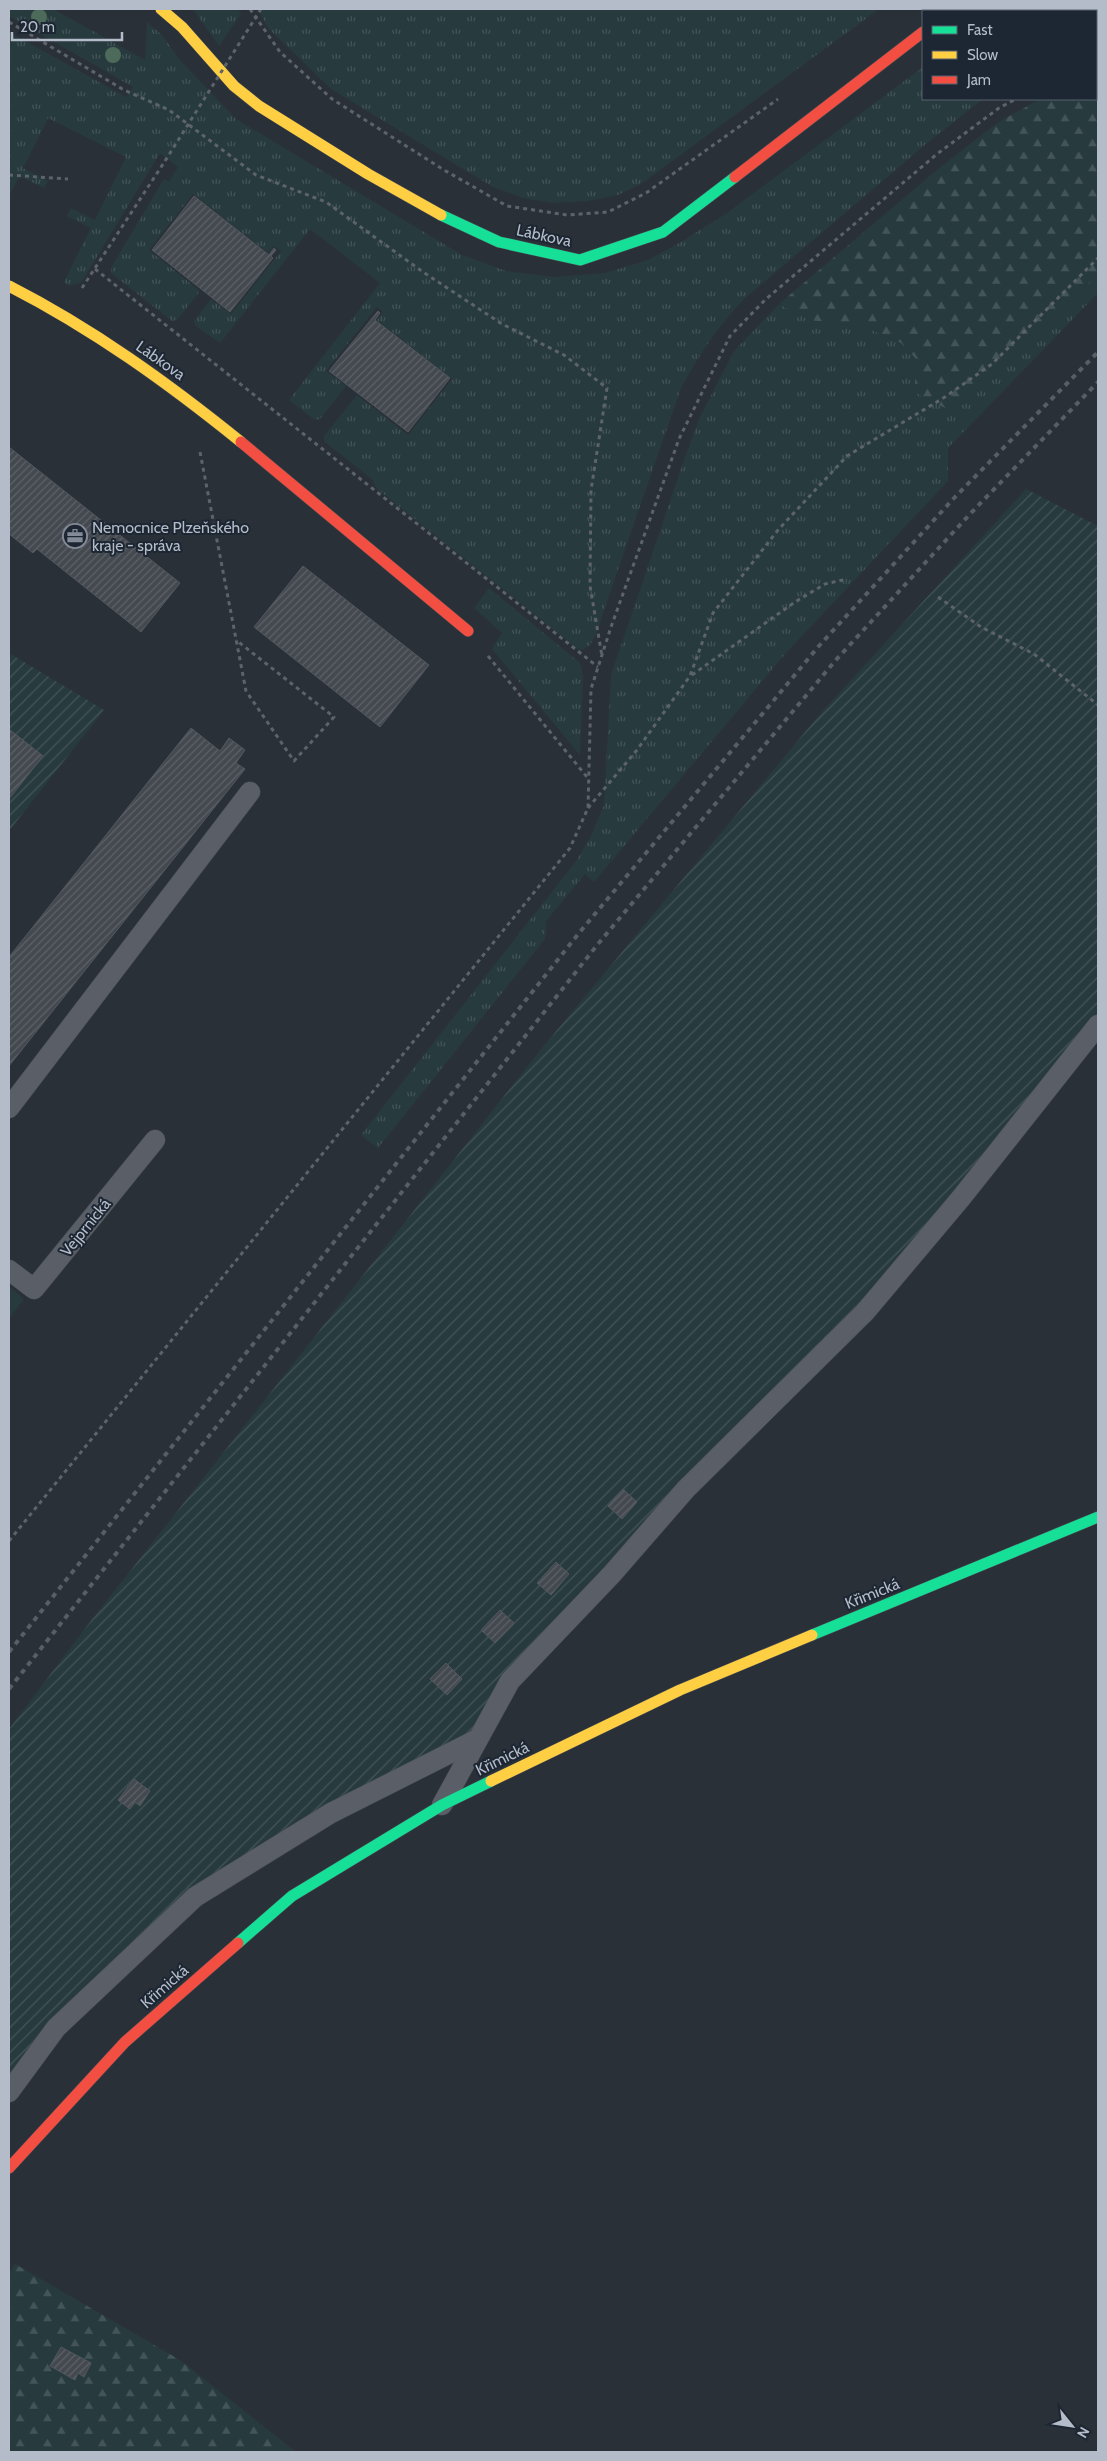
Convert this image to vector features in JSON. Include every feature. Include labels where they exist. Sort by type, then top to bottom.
[{"type":"street","name":"Lábkova","points":[[161,9],[182,27],[234,86],[259,106],[368,174],[430,210],[500,242],[580,260],[663,232],[922,33]]},
{"type":"street","name":"Lábkova","points":[[9,286],[64,316],[153,372],[468,631]]},
{"type":"street","name":"Křimická","points":[[9,2168],[125,2042],[292,1896],[442,1805],[680,1690],[1098,1518]]},
{"type":"lane","points":[[9,1108],[250,792]]},
{"type":"lane","points":[[442,1805],[510,1680],[612,1574],[686,1489],[866,1312],[961,1198],[1098,1025]]},
{"type":"lane","name":"Vejprnická","points":[[9,1270],[34,1289],[155,1140]]},
{"type":"lane","points":[[9,2092],[56,2028],[195,1897],[331,1814],[478,1739]]},
{"type":"path","points":[[250,9],[280,52],[332,99],[444,170],[507,206],[567,215],[608,212],[646,193],[784,94]]},
{"type":"path","points":[[64,316],[262,9]]},
{"type":"path","points":[[9,22],[124,90],[169,110],[256,175],[326,202],[494,319],[564,355],[607,388],[591,490],[590,586],[602,657]]},
{"type":"path","points":[[588,808],[587,777],[591,689],[611,627],[679,439],[706,381],[730,336],[766,299],[937,154],[999,108],[1014,100]]},
{"type":"path","points":[[9,175],[68,179]]},
{"type":"path","points":[[9,1541],[519,914],[570,848],[588,808],[637,750],[690,676],[714,613],[778,530],[847,456],[945,397],[992,364],[1098,258]]},
{"type":"path","points":[[95,269],[598,667]]},
{"type":"path","points":[[214,421],[199,451],[246,692],[294,761],[334,717],[236,640]]},
{"type":"path","points":[[690,676],[795,602],[825,584],[847,579]]},
{"type":"path","points":[[938,597],[981,627],[1034,654],[1098,705]]},
{"type":"path","points":[[468,631],[587,777]]},
{"type":"green space","points":[[9,9],[53,9],[145,60],[147,22],[162,35],[179,59],[236,119],[462,255],[506,271],[554,277],[605,273],[648,260],[681,242],[727,213],[922,68],[922,100],[982,100],[926,144],[744,299],[717,330],[681,388],[597,630],[589,646],[579,650],[376,488],[373,480],[324,441],[324,436],[357,395],[408,435],[452,379],[377,320],[383,312],[377,307],[326,371],[346,386],[320,419],[315,420],[289,400],[380,283],[310,229],[220,343],[196,326],[194,321],[211,299],[231,314],[281,251],[274,246],[268,253],[193,194],[149,250],[200,291],[177,320],[172,321],[111,273],[112,266],[164,179],[169,182],[178,167],[160,153],[81,283],[69,286],[64,282],[91,228],[67,216],[71,208],[95,220],[126,157],[48,118],[23,168],[48,181],[44,188],[19,176],[9,197],[9,32],[126,97],[133,87],[9,16]]},
{"type":"green space","points":[[193,9],[238,9],[241,14],[219,46]]},
{"type":"green space","points":[[258,9],[879,9],[641,184],[618,195],[588,201],[554,203],[523,198],[493,187],[331,89],[268,28]]},
{"type":"green space","points":[[1098,9],[1098,38],[1097,10],[1000,10]]},
{"type":"green space","points":[[1097,70],[1098,274],[1029,340],[986,386],[949,410],[914,392],[917,360],[901,343],[865,327],[809,320],[779,304],[938,169],[997,123],[1038,100],[1097,100]]},
{"type":"green space","points":[[1098,274],[1098,293],[948,448],[948,481],[785,654],[594,882],[585,874],[546,921],[545,939],[378,1148],[361,1135],[577,860],[590,838],[604,805],[611,675],[700,417],[734,351],[779,304],[809,320],[865,327],[901,343],[917,360],[914,392],[986,386],[1029,340]]},
{"type":"green space","points":[[1026,489],[1098,526],[1098,1025],[961,1198],[510,1681],[478,1739],[195,1897],[56,2028],[9,2092],[9,1729],[90,1622],[538,1053],[820,714]]},
{"type":"green space","points":[[489,588],[580,663],[583,676],[580,755],[492,649],[502,633],[474,608]]},
{"type":"green space","points":[[9,653],[104,710],[9,831]]},
{"type":"green space","points":[[9,1286],[24,1299],[9,1319]]},
{"type":"green space","points":[[15,2264],[180,2360],[296,2452],[9,2452],[9,2274]]},
{"type":"building","points":[[194,196],[269,255],[274,248],[276,250],[271,256],[273,258],[230,312],[152,250]]},
{"type":"building","points":[[378,311],[380,313],[375,320],[450,378],[408,432],[329,371]]},
{"type":"building","points":[[9,447],[180,583],[141,632],[37,549],[33,553],[9,534],[11,528],[9,526]]},
{"type":"building","points":[[303,566],[429,665],[380,727],[254,627]]},
{"type":"building","points":[[191,728],[220,751],[229,738],[245,750],[236,763],[245,769],[9,1066],[9,957]]},
{"type":"building","points":[[9,729],[43,756],[9,799]]},
{"type":"building","points":[[623,1489],[637,1502],[622,1519],[608,1506]]},
{"type":"building","points":[[556,1562],[569,1574],[551,1595],[537,1583]]},
{"type":"building","points":[[500,1610],[514,1623],[495,1643],[481,1630]]},
{"type":"building","points":[[446,1663],[462,1679],[447,1695],[430,1679]]},
{"type":"building","points":[[134,1779],[150,1791],[140,1806],[135,1802],[130,1809],[118,1800]]},
{"type":"building","points":[[61,2347],[91,2363],[84,2377],[78,2373],[75,2380],[50,2366]]},
{"type":"railway","points":[[9,1652],[579,933],[818,647],[955,497],[1098,352]]},
{"type":"railway","points":[[9,1689],[598,944],[835,661],[970,514],[1098,382]]},
{"type":"traffic: fast","points":[[441,215],[499,242],[580,260],[663,232],[735,177]]},
{"type":"traffic: fast","points":[[812,1635],[1098,1517]]},
{"type":"traffic: fast","points":[[238,1943],[292,1896],[442,1805],[491,1781]]},
{"type":"traffic: slow","points":[[161,9],[182,27],[234,86],[259,106],[368,174],[441,215]]},
{"type":"traffic: slow","points":[[9,286],[70,320],[129,358],[241,442]]},
{"type":"traffic: slow","points":[[491,1781],[680,1690],[812,1635]]},
{"type":"traffic: jam","points":[[735,177],[922,33]]},
{"type":"traffic: jam","points":[[241,442],[468,631]]},
{"type":"traffic: jam","points":[[9,2168],[125,2042],[238,1943]]},
{"type":"place","name":"Nemocnice Plzeňského kraje - správa","points":[[75,536]]}]
